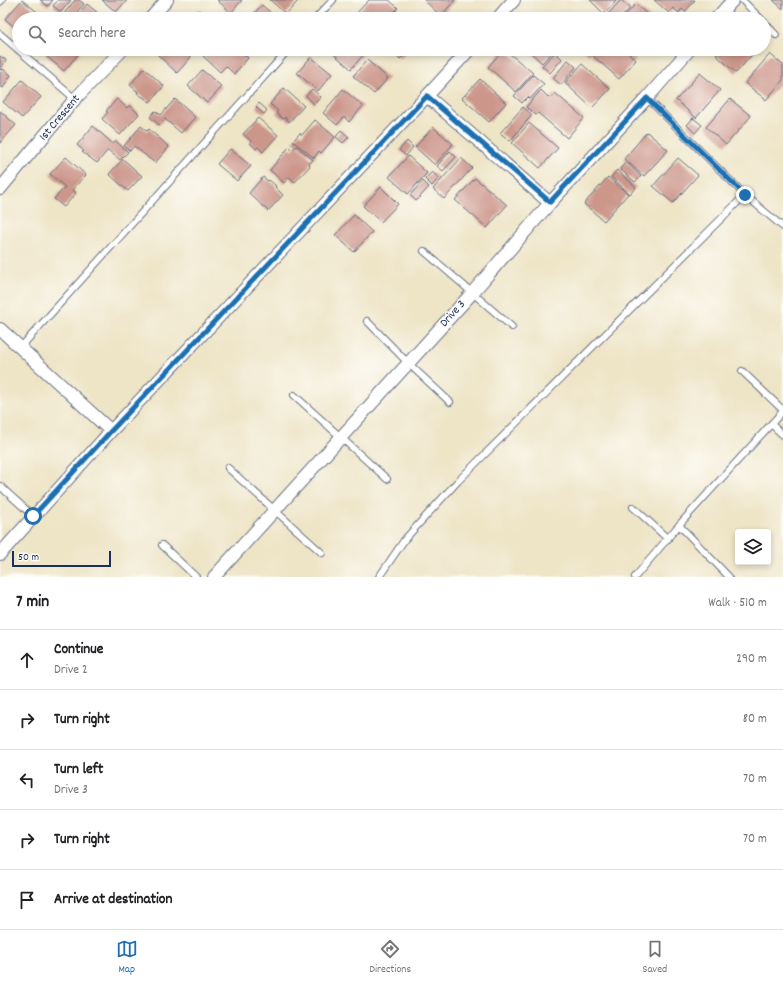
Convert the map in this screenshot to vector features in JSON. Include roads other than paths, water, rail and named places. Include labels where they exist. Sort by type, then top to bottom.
[{"type":"street","points":[[156,12],[167,0]]},
{"type":"street","points":[[503,12],[514,0]]},
{"type":"street","points":[[722,12],[733,0]]},
{"type":"street","name":"1st Crescent","points":[[0,189],[75,99],[116,56]]},
{"type":"street","points":[[0,554],[111,431],[464,56]]},
{"type":"street","name":"Drive 3","points":[[214,577],[473,292],[550,202],[647,98],[684,56]]},
{"type":"street","points":[[427,96],[550,202]]},
{"type":"street","points":[[0,329],[111,431]]},
{"type":"lane","points":[[322,12],[333,0]]},
{"type":"lane","points":[[742,0],[754,12]]},
{"type":"lane","points":[[771,29],[776,34]]},
{"type":"lane","points":[[0,34],[12,44]]},
{"type":"lane","points":[[25,56],[75,99]]},
{"type":"lane","points":[[20,348],[282,56]]},
{"type":"lane","points":[[647,98],[745,195],[783,227]]},
{"type":"lane","points":[[379,577],[405,539],[458,481],[745,195]]},
{"type":"lane","points":[[424,251],[512,327]]},
{"type":"lane","points":[[367,321],[408,363],[450,402]]},
{"type":"lane","points":[[635,577],[679,525],[783,410],[742,371]]},
{"type":"lane","points":[[294,395],[387,479]]},
{"type":"lane","points":[[771,424],[783,435]]},
{"type":"lane","points":[[228,468],[322,553]]},
{"type":"lane","points":[[0,486],[33,516]]},
{"type":"lane","points":[[633,506],[668,539]]},
{"type":"lane","points":[[679,525],[729,577]]},
{"type":"lane","points":[[162,545],[196,577]]}]
